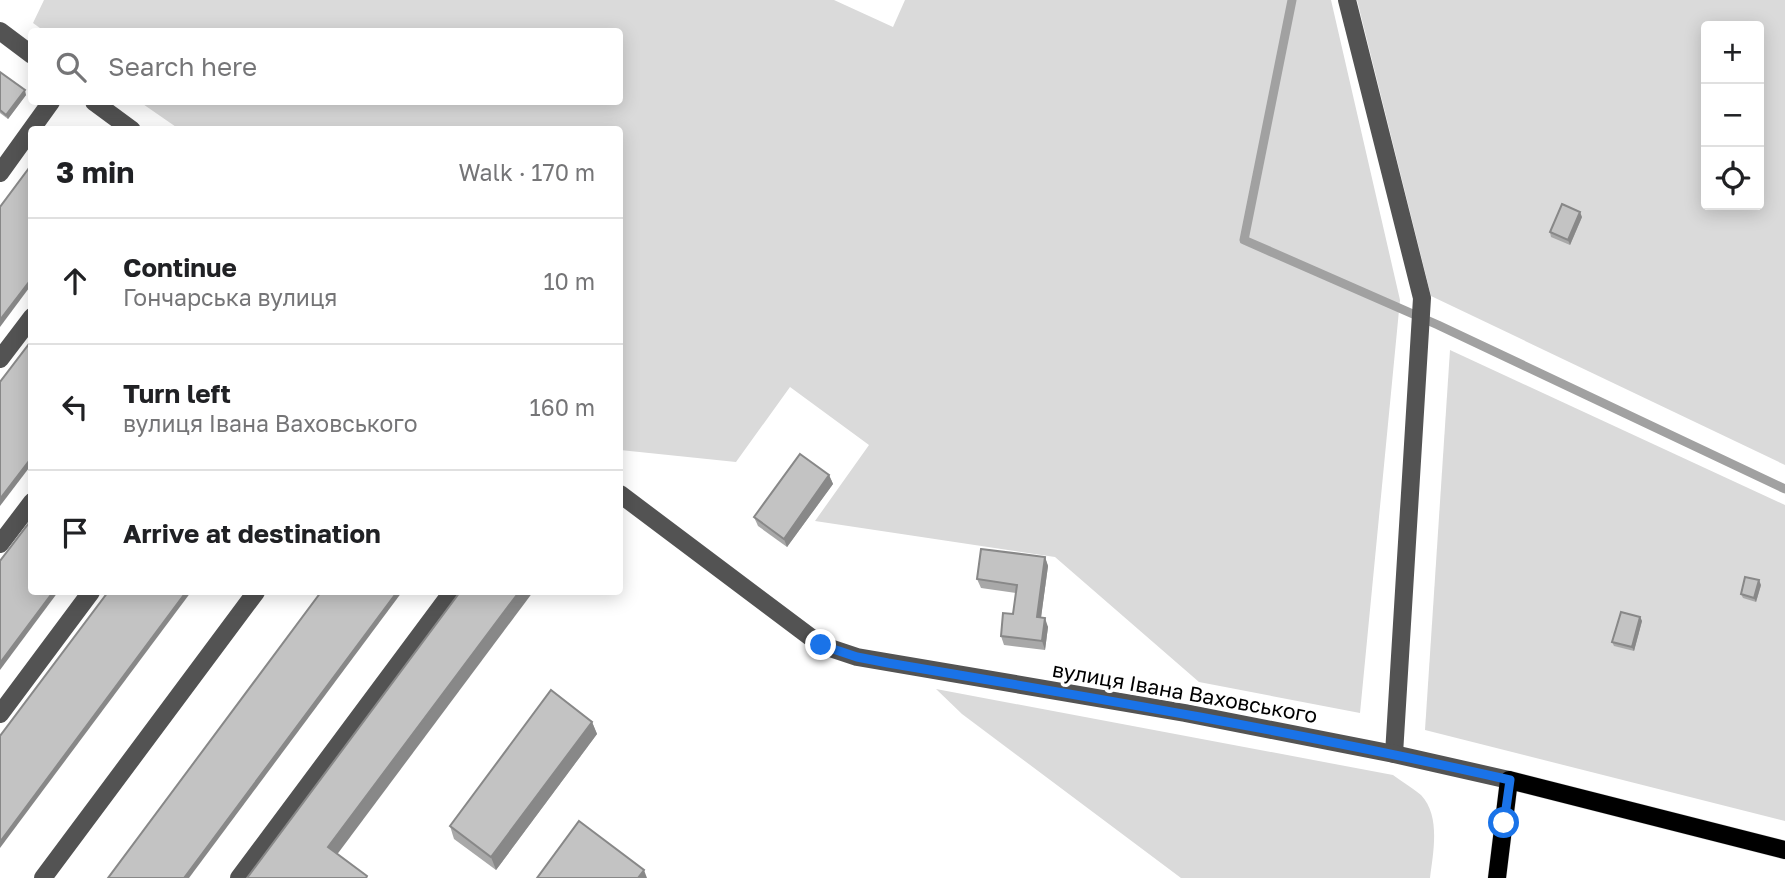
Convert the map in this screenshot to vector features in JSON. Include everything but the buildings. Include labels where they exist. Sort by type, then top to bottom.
[{"type":"main road","name":"вулиця Івана Ваховського","points":[[1510,780],[1785,849]]},
{"type":"main road","points":[[1497,878],[1510,780]]},
{"type":"street","points":[[1347,0],[1422,298],[1394,754]]},
{"type":"street","points":[[0,31],[28,52]]},
{"type":"street","points":[[29,126],[48,105]]},
{"type":"street","points":[[98,105],[127,126]]},
{"type":"street","points":[[0,173],[7,149],[28,127]]},
{"type":"street","points":[[0,359],[28,322]]},
{"type":"street","name":"вулиця Івана Ваховського","points":[[623,496],[821,645],[857,657],[1185,713],[1510,780]]},
{"type":"street","points":[[0,544],[28,507]]},
{"type":"street","points":[[0,714],[90,595]]},
{"type":"street","points":[[43,878],[254,595]]},
{"type":"street","points":[[239,878],[450,595]]},
{"type":"shaded area","points":[[44,0],[834,0],[893,27],[905,0],[1331,0],[1400,300],[1360,713],[1199,682],[1055,557],[815,521],[869,445],[790,387],[736,462],[623,450],[623,126],[175,126],[144,105],[623,105],[623,28],[40,28],[33,23]]},
{"type":"shaded area","points":[[1357,0],[1785,0],[1785,465],[1431,296]]},
{"type":"shaded area","points":[[1450,350],[1785,505],[1785,821],[1425,730]]},
{"type":"shaded area","points":[[936,689],[1393,775],[1421,795],[1431,813],[1434,846],[1430,878],[1181,878],[962,714]]},
{"type":"waterway","points":[[1292,0],[1244,240],[1438,325],[1785,489]]},
{"type":"route","points":[[821,645],[857,657],[1185,713],[1510,780],[1504,823]]}]
